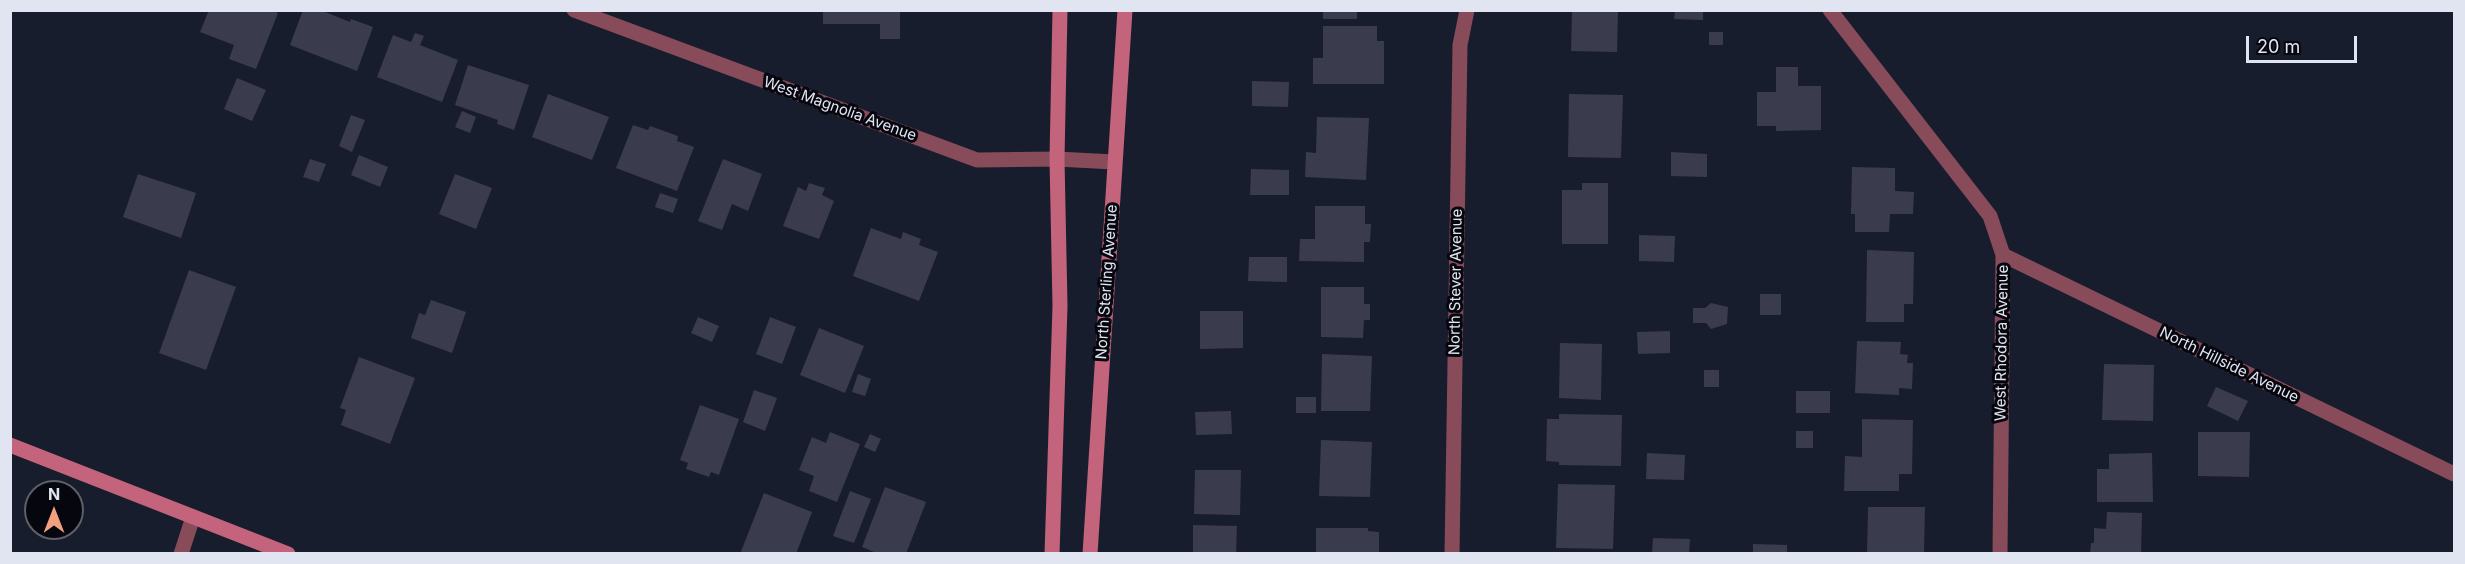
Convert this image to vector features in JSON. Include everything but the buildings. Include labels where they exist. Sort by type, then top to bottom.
[{"type":"main road","points":[[1052,554],[1060,306],[1057,159],[1060,10]]},
{"type":"main road","name":"North Sterling Avenue","points":[[1090,554],[1125,10]]},
{"type":"main road","points":[[1042,554],[1058,388]]},
{"type":"main road","points":[[10,445],[288,554]]},
{"type":"street","name":"West Magnolia Avenue","points":[[574,10],[977,160],[1057,159],[1114,162]]},
{"type":"street","name":"North Stever Avenue","points":[[1452,554],[1460,45],[1467,10]]},
{"type":"street","name":"West Rhodora Avenue","points":[[1830,10],[1990,216],[2003,255],[2000,554]]},
{"type":"street","name":"North Hillside Avenue","points":[[2003,255],[2454,474]]},
{"type":"street","points":[[181,554],[193,517]]}]
